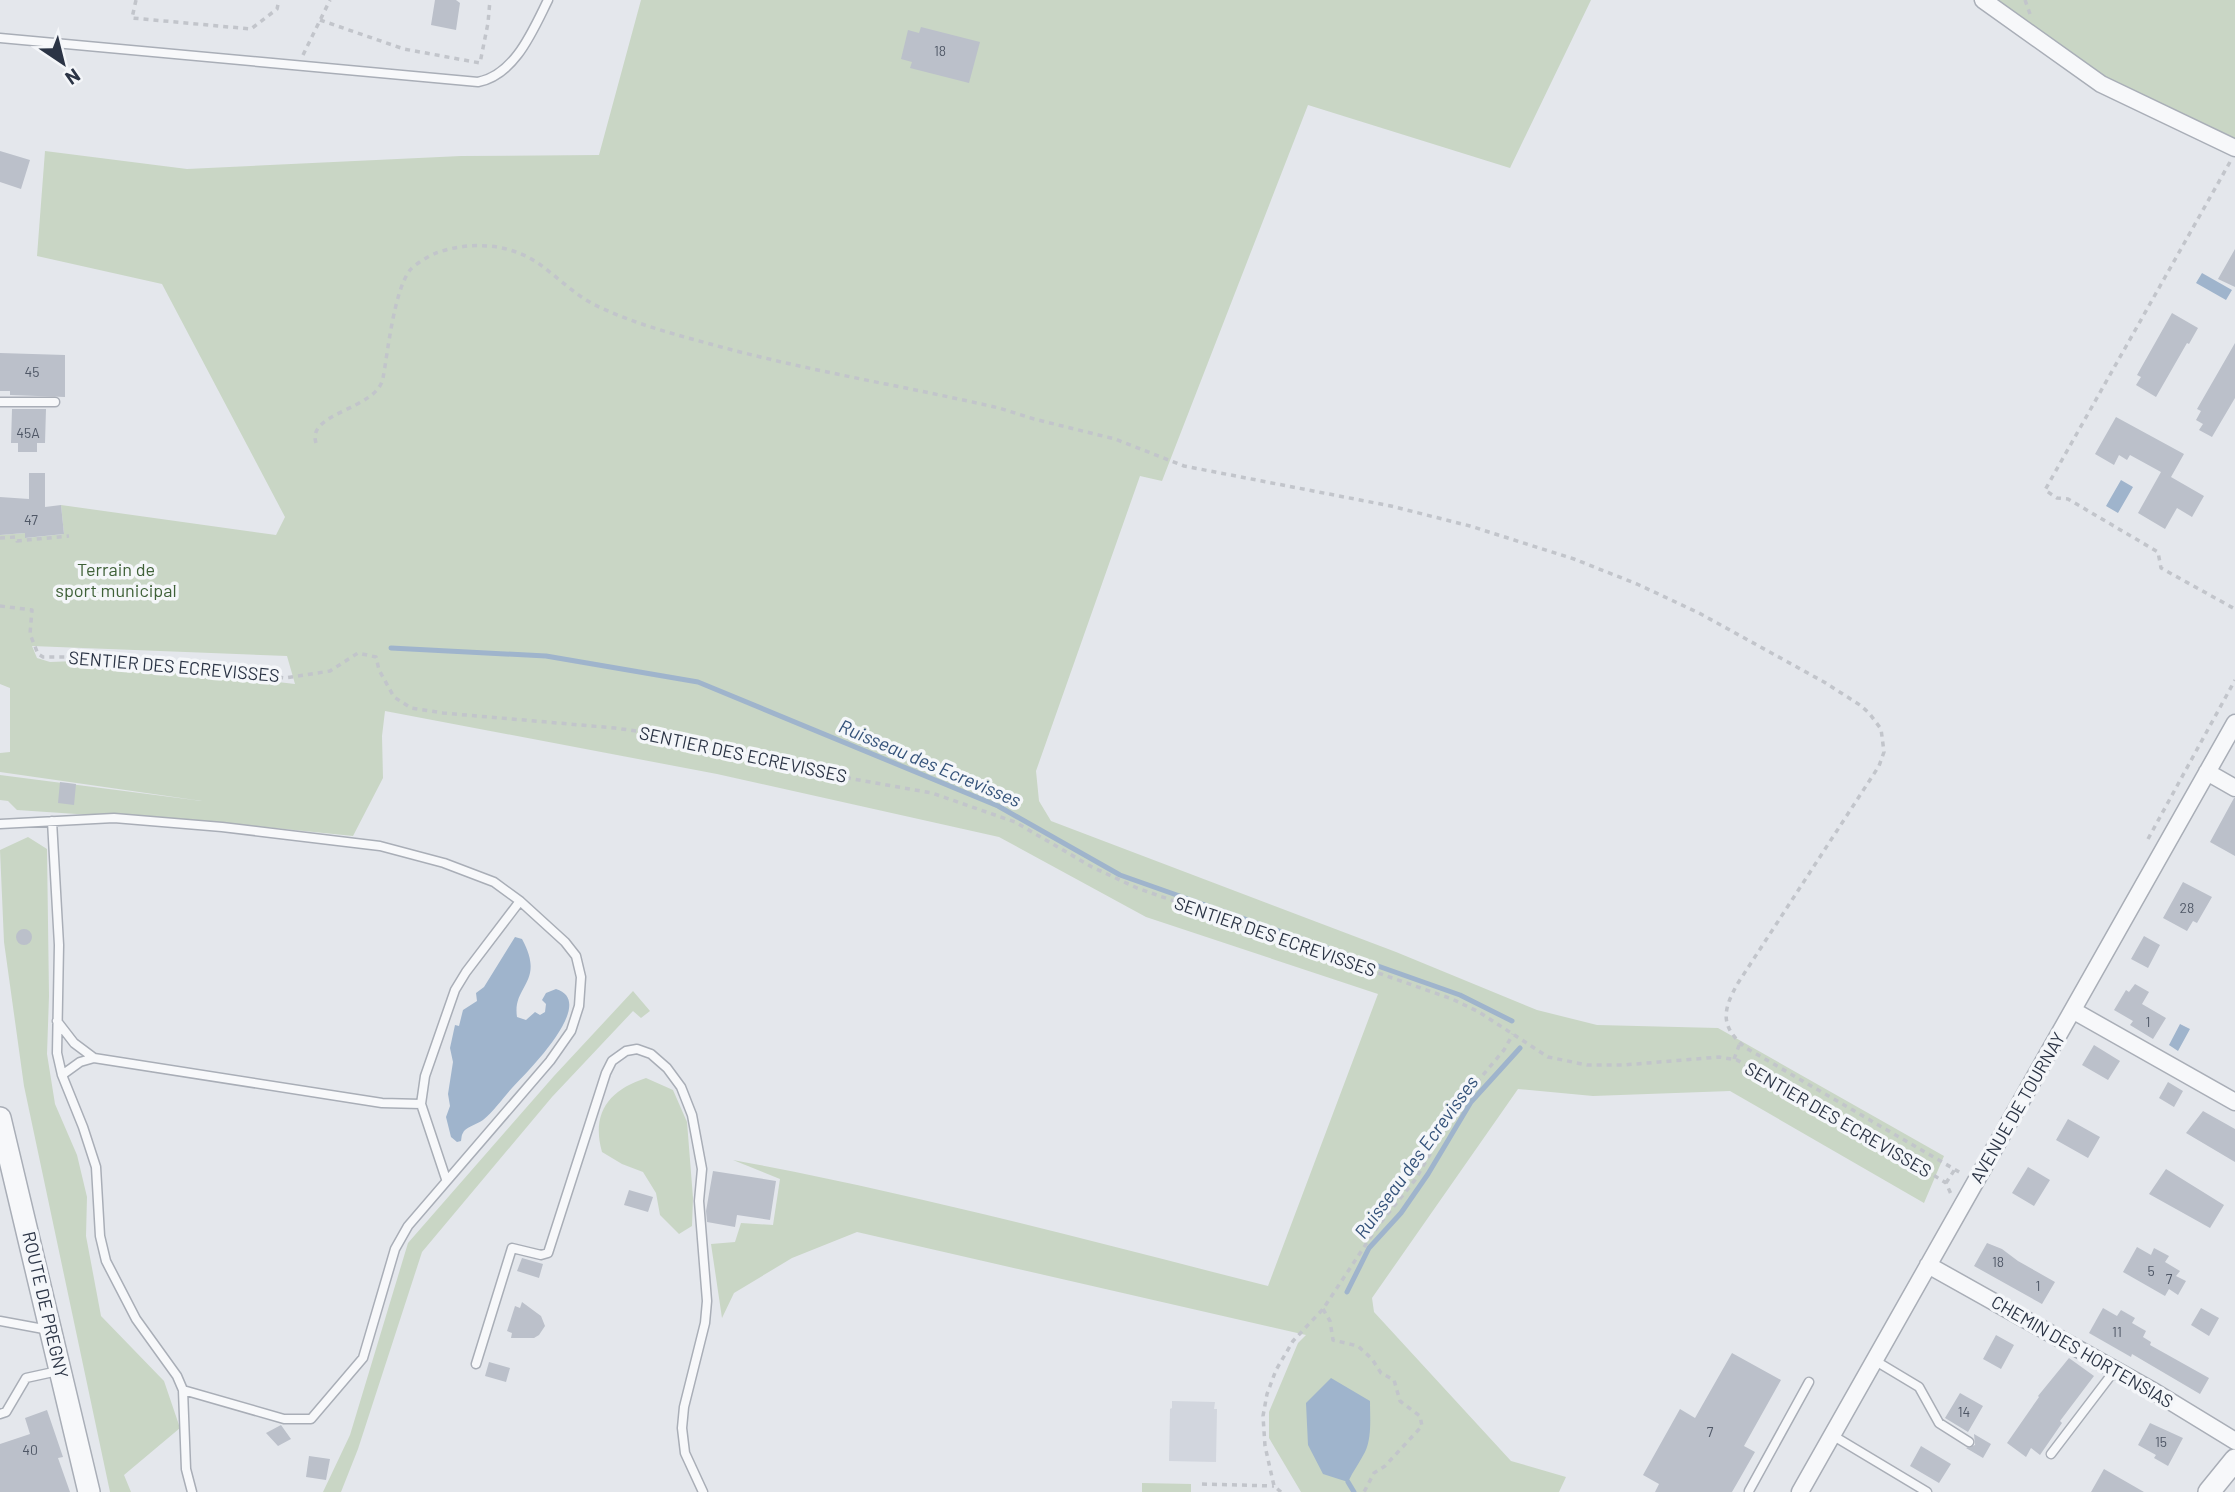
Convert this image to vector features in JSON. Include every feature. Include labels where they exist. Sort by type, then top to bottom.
[{"type":"street","points":[[1983,0],[2101,84],[2233,155]]},
{"type":"street","name":"AVENUE DE TOURNAY","points":[[1802,1491],[2235,723]]},
{"type":"street","points":[[2207,772],[2235,788]]},
{"type":"street","points":[[2074,1010],[2235,1102]]},
{"type":"street","name":"ROUTE DE PREGNY","points":[[0,1118],[89,1492]]},
{"type":"street","name":"CHEMIN DES HORTENSIAS","points":[[1928,1265],[2235,1441]]},
{"type":"street","points":[[2210,1492],[2235,1460]]},
{"type":"lane","points":[[0,38],[478,82],[488,80],[505,70],[535,27],[548,0]]},
{"type":"lane","points":[[0,402],[55,402]]},
{"type":"lane","points":[[0,824],[114,818],[222,827],[380,846],[444,863],[499,885],[561,937],[576,956],[581,977],[579,1006],[571,1031],[556,1055],[408,1226],[395,1248],[368,1345],[360,1362],[312,1419],[284,1419],[183,1390]]},
{"type":"lane","points":[[52,821],[59,945],[57,1053],[62,1076],[96,1167],[100,1236],[106,1261],[135,1320],[177,1376],[183,1390],[186,1469],[192,1492]]},
{"type":"lane","points":[[446,1179],[421,1104],[425,1076],[455,990],[520,901]]},
{"type":"lane","points":[[57,1021],[74,1043],[94,1058]]},
{"type":"lane","points":[[476,1364],[512,1248],[541,1255],[548,1253],[612,1061],[626,1051],[637,1049],[651,1054],[667,1068],[681,1087],[692,1115],[702,1168],[699,1201],[708,1301],[684,1407],[682,1428],[685,1453],[703,1492]]},
{"type":"lane","points":[[62,1076],[80,1062],[94,1058],[382,1103],[421,1104]]},
{"type":"lane","points":[[0,1321],[52,1331]]},
{"type":"lane","points":[[1874,1360],[1919,1387],[1939,1423],[1969,1442]]},
{"type":"lane","points":[[0,1414],[6,1412],[26,1378],[61,1370]]},
{"type":"lane","points":[[2051,1454],[2115,1370]]},
{"type":"lane","points":[[1750,1492],[1809,1382]]},
{"type":"lane","points":[[1832,1435],[1927,1492]]},
{"type":"path","points":[[136,0],[132,18],[251,29],[277,9],[279,0]]},
{"type":"path","points":[[298,66],[330,0]]},
{"type":"path","points":[[320,20],[404,49],[480,63],[490,0]]},
{"type":"path","points":[[2233,155],[2045,490],[2057,498],[2067,499],[2158,552],[2161,568],[2235,609]]},
{"type":"path","points":[[316,443],[314,438],[317,429],[331,417],[371,398],[382,384],[401,288],[410,269],[435,254],[471,245],[507,247],[537,263],[593,304],[671,334],[779,363],[999,408],[1115,439],[1185,466],[1426,514],[1549,551],[1637,584],[1699,613],[1824,682],[1870,713],[1881,729],[1884,752],[1871,778],[1731,994],[1727,1004],[1726,1021],[1733,1037],[1740,1043],[1975,1181]]},
{"type":"path","points":[[0,538],[16,537],[17,541],[69,536]]},
{"type":"path","name":"SENTIER DES ECREVISSES","points":[[0,606],[32,610],[30,634],[38,654],[43,657],[95,657],[285,678],[330,671],[358,653],[376,657],[379,670],[394,697],[411,708],[663,735],[825,774],[932,793],[1015,822],[1092,867],[1137,888],[1452,999],[1479,1012],[1548,1057],[1587,1065],[1624,1065],[1719,1057],[1734,1059],[1842,1124],[1864,1131],[1946,1183],[1952,1197]]},
{"type":"path","points":[[1281,1492],[1274,1486],[1263,1429],[1267,1394],[1276,1370],[1293,1341],[1323,1309],[1378,1226],[1415,1180],[1461,1101],[1504,1050],[1513,1034]]},
{"type":"path","points":[[1734,1059],[1740,1043]]},
{"type":"path","points":[[1946,1183],[1955,1169]]},
{"type":"path","points":[[1323,1309],[1330,1321],[1334,1340],[1358,1346],[1372,1359],[1381,1373],[1394,1380],[1401,1401],[1420,1416],[1422,1426],[1385,1466],[1374,1473],[1364,1492]]},
{"type":"path","points":[[1202,1484],[1274,1486]]},
{"type":"shaded area","points":[[1172,1401],[1215,1402],[1216,1462],[1169,1461]]},
{"type":"green space","name":"Terrain de sport municipal","points":[[641,0],[1591,0],[1510,168],[1308,105],[1162,481],[1140,476],[1036,771],[1039,801],[1051,821],[1396,952],[1537,1010],[1597,1025],[1718,1028],[1944,1156],[1924,1203],[1730,1091],[1593,1096],[1518,1089],[1372,1298],[1374,1312],[1511,1461],[1566,1477],[1559,1492],[1301,1492],[1269,1438],[1269,1412],[1298,1343],[1306,1335],[857,1232],[792,1258],[734,1293],[722,1318],[711,1244],[735,1242],[741,1223],[773,1225],[780,1179],[733,1160],[934,1203],[1268,1286],[1378,994],[1146,917],[999,837],[717,774],[385,711],[382,736],[383,778],[353,836],[255,826],[17,810],[8,801],[0,800],[0,775],[202,801],[0,772],[0,753],[10,752],[10,688],[0,684],[0,535],[25,533],[26,538],[64,534],[61,505],[276,535],[285,517],[162,284],[37,256],[45,151],[187,169],[461,156],[599,155]],"holes":[[[32,646],[287,656],[295,684],[118,664],[50,662],[37,658]]]},
{"type":"green space","points":[[1991,0],[2235,0],[2235,139],[2104,80]]},
{"type":"green space","points":[[28,837],[47,849],[47,1054],[55,1104],[77,1155],[87,1197],[86,1236],[101,1316],[164,1381],[180,1428],[124,1475],[131,1492],[110,1492],[24,1086],[4,942],[0,850]]},
{"type":"green space","points":[[633,991],[650,1011],[641,1018],[633,1011],[552,1097],[422,1252],[358,1449],[341,1492],[323,1492],[350,1435],[408,1243],[554,1076]]},
{"type":"green space","points":[[646,1078],[673,1090],[687,1122],[693,1198],[692,1226],[679,1234],[660,1215],[656,1193],[643,1172],[602,1152],[599,1138],[601,1115],[613,1096]]},
{"type":"green space","points":[[1142,1483],[1191,1484],[1191,1492],[1142,1492]]},
{"type":"water","points":[[2202,273],[2232,290],[2226,300],[2196,283]]},
{"type":"water","points":[[2121,480],[2133,487],[2118,513],[2106,506]]},
{"type":"water","points":[[515,937],[522,939],[531,965],[530,975],[519,998],[517,1017],[526,1020],[535,1012],[540,1015],[545,1012],[546,1004],[542,1000],[546,993],[556,989],[567,996],[569,1008],[555,1038],[543,1054],[491,1113],[466,1129],[461,1141],[457,1142],[451,1137],[446,1117],[450,1106],[448,1094],[453,1062],[450,1048],[455,1025],[459,1026],[463,1010],[477,1001],[476,993],[484,987]]},
{"type":"water","points":[[2180,1024],[2190,1029],[2178,1051],[2169,1045]]},
{"type":"water","points":[[1331,1378],[1370,1401],[1369,1440],[1348,1482],[1323,1474],[1308,1445],[1306,1403]]},
{"type":"building","points":[[435,0],[456,0],[460,3],[456,30],[431,25]]},
{"type":"building","points":[[921,27],[980,42],[969,83],[910,68],[912,62],[901,59],[908,30],[919,33]]},
{"type":"building","points":[[0,151],[30,160],[21,189],[0,182]]},
{"type":"building","points":[[2235,249],[2235,287],[2218,279]]},
{"type":"building","points":[[2172,313],[2198,328],[2156,397],[2136,385],[2141,377],[2137,375]]},
{"type":"building","points":[[2235,343],[2235,398],[2212,437],[2199,430],[2203,424],[2196,420],[2201,411],[2197,409]]},
{"type":"building","points":[[0,353],[65,355],[65,397],[10,395],[10,391],[0,391]]},
{"type":"building","points":[[12,409],[46,409],[45,443],[37,443],[37,452],[18,452],[18,443],[11,443]]},
{"type":"building","points":[[2116,417],[2184,454],[2171,477],[2204,496],[2192,517],[2177,508],[2165,529],[2138,513],[2161,472],[2130,455],[2127,460],[2119,455],[2114,465],[2095,454]]},
{"type":"building","points":[[29,473],[45,473],[45,507],[61,505],[64,534],[25,538],[25,533],[0,535],[0,497],[29,499]]},
{"type":"building","points":[[60,782],[76,784],[74,805],[58,803]]},
{"type":"building","points":[[2235,798],[2235,856],[2210,842]]},
{"type":"building","points":[[2183,882],[2212,897],[2197,923],[2193,921],[2187,931],[2163,918]]},
{"type":"building","points":[[24,929],[32,937],[24,945],[16,937]]},
{"type":"building","points":[[2144,936],[2160,945],[2148,968],[2131,959]]},
{"type":"building","points":[[2135,984],[2149,992],[2142,1004],[2166,1018],[2153,1039],[2130,1025],[2133,1021],[2114,1010],[2126,990],[2129,992]]},
{"type":"building","points":[[2094,1045],[2120,1061],[2108,1080],[2082,1065]]},
{"type":"building","points":[[2168,1082],[2183,1091],[2174,1107],[2159,1098]]},
{"type":"building","points":[[2203,1111],[2235,1129],[2235,1162],[2186,1133]]},
{"type":"building","points":[[2068,1119],[2100,1137],[2088,1158],[2056,1140]]},
{"type":"building","points":[[2028,1167],[2050,1180],[2034,1206],[2012,1193]]},
{"type":"building","points":[[2166,1169],[2224,1205],[2210,1228],[2149,1194]]},
{"type":"building","points":[[713,1171],[776,1181],[770,1220],[737,1215],[735,1227],[707,1222],[706,1211]]},
{"type":"building","points":[[629,1190],[653,1197],[648,1212],[624,1205]]},
{"type":"building","points":[[1987,1243],[2002,1249],[2055,1282],[2042,1304],[1974,1266]]},
{"type":"building","points":[[2137,1247],[2151,1255],[2154,1248],[2169,1256],[2165,1262],[2180,1271],[2176,1276],[2186,1281],[2178,1295],[2169,1289],[2165,1296],[2123,1272]]},
{"type":"building","points":[[522,1258],[543,1264],[539,1278],[517,1271]]},
{"type":"building","points":[[522,1302],[541,1316],[545,1326],[534,1338],[511,1338],[512,1333],[507,1331],[515,1306],[520,1308]]},
{"type":"building","points":[[2103,1308],[2117,1316],[2121,1310],[2135,1318],[2132,1323],[2146,1331],[2143,1337],[2151,1342],[2150,1345],[2209,1378],[2200,1394],[2132,1354],[2131,1357],[2089,1333]]},
{"type":"building","points":[[2201,1308],[2219,1318],[2209,1336],[2191,1325]]},
{"type":"building","points":[[1996,1335],[2014,1345],[2001,1369],[1983,1359]]},
{"type":"building","points":[[1732,1353],[1781,1380],[1744,1446],[1755,1452],[1732,1492],[1655,1492],[1659,1484],[1643,1475],[1680,1409],[1695,1418]]},
{"type":"building","points":[[2069,1358],[2094,1376],[2060,1421],[2062,1423],[2040,1455],[2031,1448],[2026,1457],[2007,1443],[2038,1396]]},
{"type":"building","points":[[489,1362],[510,1368],[506,1382],[485,1376]]},
{"type":"building","points":[[1960,1393],[1983,1406],[1968,1432],[1945,1418]]},
{"type":"building","points":[[47,1410],[63,1457],[58,1458],[70,1492],[0,1492],[0,1444],[30,1434],[25,1418]]},
{"type":"building","points":[[2150,1423],[2183,1438],[2168,1466],[2154,1458],[2156,1455],[2138,1445]]},
{"type":"building","points":[[281,1425],[291,1439],[278,1446],[266,1433]]},
{"type":"building","points":[[1974,1434],[1991,1444],[1983,1458],[1966,1448],[1975,1445]]},
{"type":"building","points":[[1921,1446],[1951,1464],[1939,1483],[1910,1466]]},
{"type":"building","points":[[309,1456],[330,1459],[326,1480],[306,1477]]},
{"type":"building","points":[[2104,1469],[2144,1492],[2091,1492]]},
{"type":"waterway","name":"Ruisseau des Ecrevisses","points":[[391,648],[546,656],[698,682],[998,806],[1120,875],[1460,995],[1512,1021]]},
{"type":"waterway","name":"Ruisseau des Ecrevisses","points":[[1347,1292],[1369,1248],[1401,1213],[1471,1102],[1520,1048]]},
{"type":"waterway","name":"Ruisseau des Ecrevisses","points":[[1348,1482],[1354,1492]]}]
